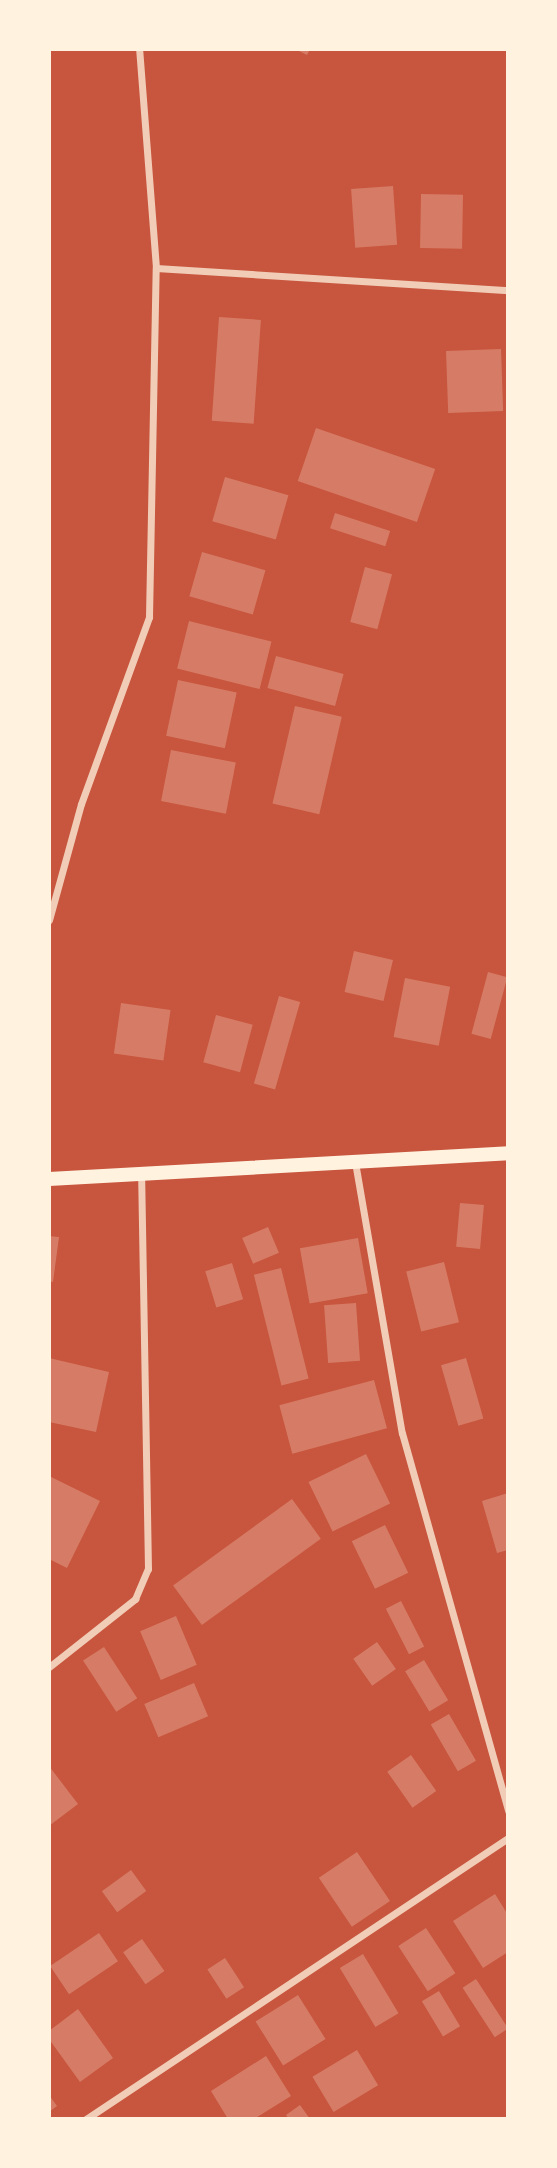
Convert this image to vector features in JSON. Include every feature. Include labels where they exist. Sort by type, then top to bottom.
[{"type":"main road","points":[[49,1179],[508,1153]]},
{"type":"street","points":[[49,920],[81,804],[149,617],[156,268],[139,49]]},
{"type":"street","points":[[156,268],[508,290]]},
{"type":"street","points":[[355,1162],[401,1433],[508,1811]]},
{"type":"street","points":[[49,1667],[135,1599],[148,1569],[141,1175]]},
{"type":"street","points":[[86,2119],[508,1838]]},
{"type":"building","points":[[295,49],[310,49],[307,55]]},
{"type":"building","points":[[393,186],[397,245],[355,248],[351,189]]},
{"type":"building","points":[[421,194],[463,195],[462,249],[420,248]]},
{"type":"building","points":[[219,317],[261,320],[254,424],[212,421]]},
{"type":"building","points":[[501,349],[503,411],[448,413],[446,351]]},
{"type":"building","points":[[316,428],[435,469],[417,522],[298,481]]},
{"type":"building","points":[[225,477],[288,495],[276,539],[212,521]]},
{"type":"building","points":[[335,513],[390,531],[385,546],[330,528]]},
{"type":"building","points":[[202,552],[265,570],[253,614],[189,596]]},
{"type":"building","points":[[365,567],[392,574],[377,629],[350,622]]},
{"type":"building","points":[[189,621],[271,642],[260,689],[177,669]]},
{"type":"building","points":[[276,656],[344,674],[335,706],[267,688]]},
{"type":"building","points":[[178,680],[237,692],[225,748],[166,736]]},
{"type":"building","points":[[295,706],[342,717],[319,814],[273,803]]},
{"type":"building","points":[[171,750],[236,763],[226,814],[161,801]]},
{"type":"building","points":[[354,951],[393,960],[384,1001],[345,992]]},
{"type":"building","points":[[488,972],[507,977],[491,1039],[471,1034]]},
{"type":"building","points":[[405,978],[450,987],[439,1046],[394,1037]]},
{"type":"building","points":[[279,996],[300,1002],[275,1090],[254,1083]]},
{"type":"building","points":[[121,1003],[171,1010],[163,1060],[114,1054]]},
{"type":"building","points":[[216,1015],[253,1025],[240,1072],[203,1062]]},
{"type":"building","points":[[460,1203],[484,1205],[480,1249],[456,1247]]},
{"type":"building","points":[[268,1227],[279,1253],[253,1264],[242,1238]]},
{"type":"building","points":[[49,1236],[59,1237],[53,1282],[49,1281]]},
{"type":"building","points":[[358,1238],[368,1293],[310,1303],[300,1248]]},
{"type":"building","points":[[444,1262],[459,1322],[421,1332],[406,1271]]},
{"type":"building","points":[[232,1263],[243,1299],[216,1308],[205,1271]]},
{"type":"building","points":[[281,1268],[309,1379],[281,1385],[254,1275]]},
{"type":"building","points":[[356,1303],[360,1361],[328,1363],[324,1305]]},
{"type":"building","points":[[49,1358],[109,1372],[96,1432],[49,1422]]},
{"type":"building","points":[[466,1358],[483,1419],[458,1426],[441,1365]]},
{"type":"building","points":[[374,1380],[387,1428],[292,1454],[279,1405]]},
{"type":"building","points":[[366,1454],[390,1503],[333,1531],[308,1482]]},
{"type":"building","points":[[49,1476],[100,1501],[67,1568],[49,1559]]},
{"type":"building","points":[[508,1493],[508,1550],[497,1553],[482,1501]]},
{"type":"building","points":[[292,1499],[321,1539],[202,1625],[173,1585]]},
{"type":"building","points":[[385,1525],[408,1573],[375,1589],[352,1541]]},
{"type":"building","points":[[401,1601],[424,1646],[409,1654],[386,1609]]},
{"type":"building","points":[[176,1616],[197,1665],[161,1680],[140,1631]]},
{"type":"building","points":[[377,1642],[396,1669],[372,1686],[353,1659]]},
{"type":"building","points":[[104,1647],[137,1698],[116,1712],[83,1661]]},
{"type":"building","points":[[424,1660],[448,1700],[429,1712],[405,1671]]},
{"type":"building","points":[[194,1683],[208,1716],[158,1737],[144,1704]]},
{"type":"building","points":[[449,1714],[476,1761],[458,1771],[431,1724]]},
{"type":"building","points":[[411,1755],[436,1791],[412,1808],[387,1772]]},
{"type":"building","points":[[49,1766],[78,1804],[49,1826]]},
{"type":"building","points":[[357,1852],[390,1901],[352,1927],[319,1878]]},
{"type":"building","points":[[131,1870],[146,1891],[117,1912],[102,1891]]},
{"type":"building","points":[[495,1894],[508,1915],[508,1952],[483,1968],[453,1921]]},
{"type":"building","points":[[426,1928],[455,1973],[428,1991],[398,1946]]},
{"type":"building","points":[[99,1933],[118,1961],[69,1994],[50,1966]]},
{"type":"building","points":[[142,1939],[164,1971],[146,1984],[123,1952]]},
{"type":"building","points":[[363,1954],[399,2013],[375,2027],[340,1968]]},
{"type":"building","points":[[225,1958],[244,1987],[226,1999],[207,1969]]},
{"type":"building","points":[[476,1979],[508,2028],[495,2037],[463,1988]]},
{"type":"building","points":[[439,1991],[460,2026],[443,2036],[422,2001]]},
{"type":"building","points":[[298,1995],[326,2039],[283,2066],[256,2021]]},
{"type":"building","points":[[78,2009],[113,2058],[80,2082],[49,2039],[49,2031]]},
{"type":"building","points":[[357,2050],[378,2085],[334,2112],[312,2077]]},
{"type":"building","points":[[266,2056],[291,2096],[254,2119],[228,2119],[211,2091]]},
{"type":"building","points":[[49,2095],[57,2106],[49,2112]]},
{"type":"building","points":[[300,2105],[310,2119],[289,2119],[286,2115]]}]
